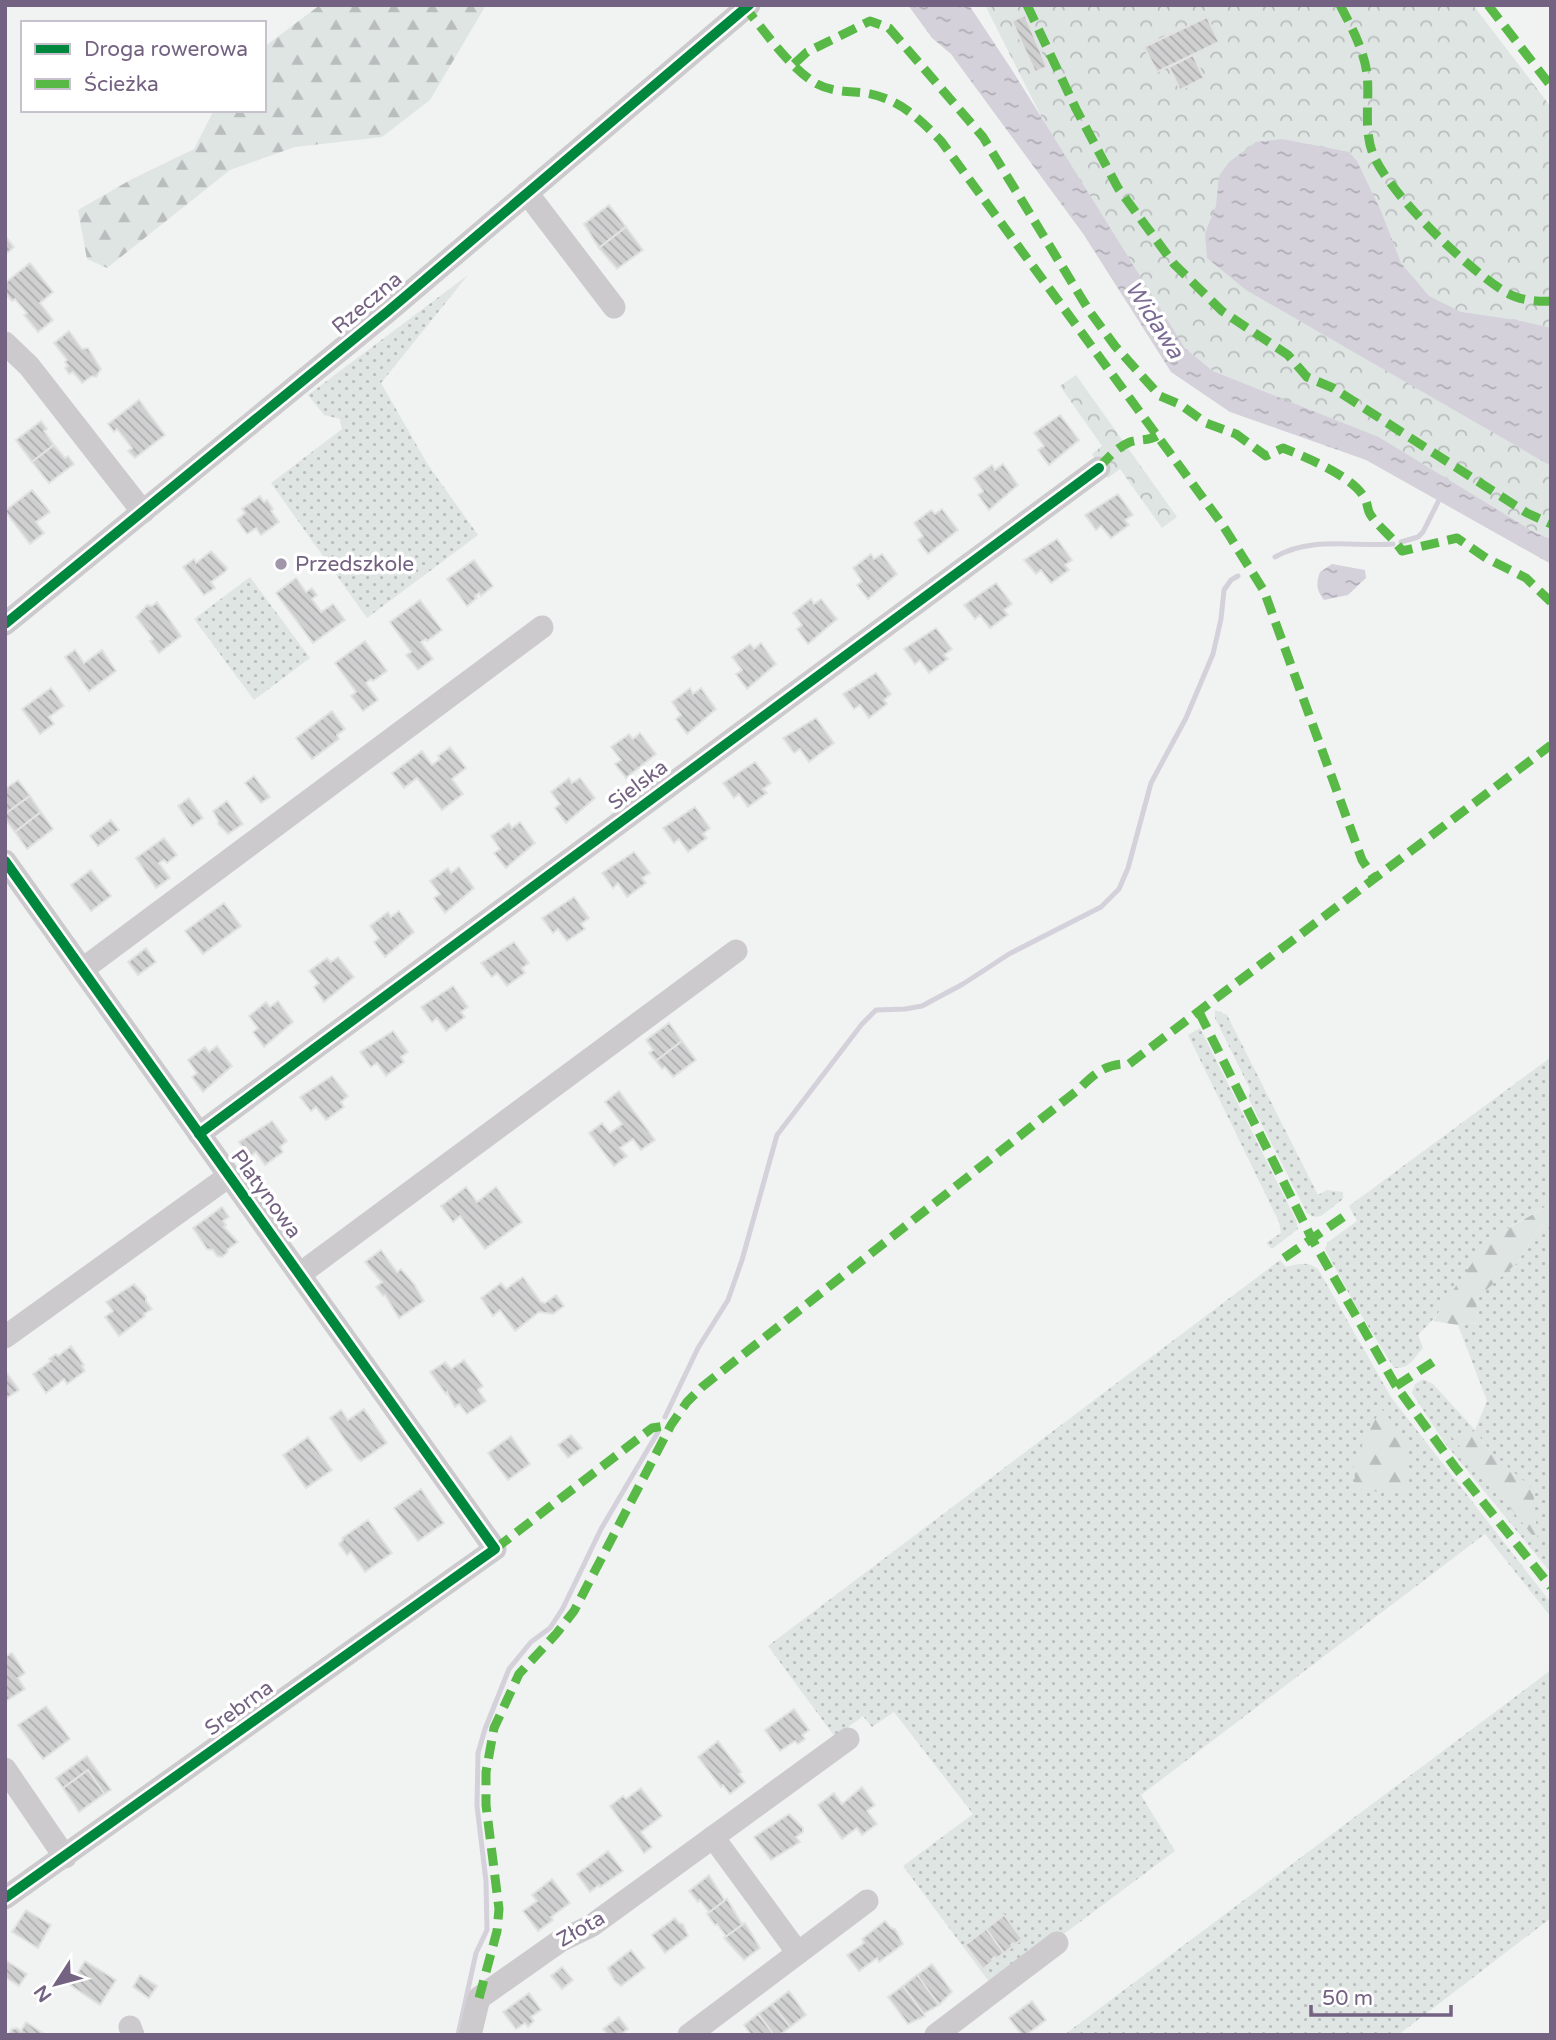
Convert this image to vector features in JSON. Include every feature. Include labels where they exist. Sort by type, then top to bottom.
[{"type":"street","name":"Rzeczna","points":[[5,624],[387,312],[748,5]]},
{"type":"street","points":[[527,193],[614,307]]},
{"type":"street","points":[[5,343],[29,366],[143,512]]},
{"type":"street","name":"Sielska","points":[[199,1134],[1099,467]]},
{"type":"street","points":[[83,969],[542,627]]},
{"type":"street","name":"Platynowa","points":[[5,861],[495,1549]]},
{"type":"street","points":[[300,1275],[736,951]]},
{"type":"street","name":"Platynowa","points":[[5,1337],[229,1176]]},
{"type":"street","name":"Srebrna","points":[[5,1898],[495,1549]]},
{"type":"street","name":"Złota","points":[[470,2035],[479,1998],[560,1941],[591,1926],[848,1739]]},
{"type":"street","points":[[5,1769],[65,1857]]},
{"type":"street","points":[[713,1837],[798,1953]]},
{"type":"street","points":[[689,2035],[867,1901]]},
{"type":"street","points":[[936,2035],[1057,1943]]},
{"type":"green space","points":[[320,5],[486,5],[430,100],[382,137],[295,147],[230,170],[107,268],[87,259],[78,210],[132,179],[194,149],[213,112],[266,112],[266,46]]},
{"type":"green space","points":[[985,5],[1473,5],[1551,107],[1551,539],[1536,533],[1379,437],[1213,371],[1185,348],[1045,124]]},
{"type":"green space","points":[[468,275],[381,383],[428,465],[478,535],[367,618],[271,483],[342,429],[340,419],[324,415],[308,395]]},
{"type":"green space","points":[[1076,375],[1177,517],[1162,528],[1120,469],[1108,478],[1092,454],[1102,446],[1060,386]]},
{"type":"green space","points":[[250,577],[310,658],[254,700],[194,619]]},
{"type":"green space","points":[[1215,1010],[1227,1015],[1318,1195],[1327,1190],[1343,1192],[1343,1199],[1321,1216],[1314,1217],[1307,1213],[1249,1099],[1250,1089],[1215,1018]]},
{"type":"green space","points":[[1200,1028],[1296,1220],[1298,1229],[1272,1249],[1266,1243],[1281,1233],[1279,1222],[1188,1035]]},
{"type":"green space","points":[[1551,1057],[1551,1202],[1506,1229],[1489,1246],[1440,1311],[1418,1335],[1423,1348],[1408,1365],[1394,1368],[1355,1305],[1325,1249],[1328,1242],[1357,1221],[1349,1206]]},
{"type":"green space","points":[[1551,1202],[1551,1230],[1541,1224],[1517,1263],[1476,1299],[1478,1323],[1458,1325],[1433,1321],[1484,1248],[1504,1231]]},
{"type":"green space","points":[[1541,1224],[1551,1230],[1551,1573],[1444,1442],[1412,1393],[1415,1384],[1423,1379],[1433,1384],[1475,1430],[1487,1401],[1458,1325],[1478,1323],[1476,1299],[1517,1263]],"holes":[[[1475,1431],[1491,1452],[1537,1540],[1453,1438]]]},
{"type":"green space","points":[[1280,1260],[1286,1267],[1307,1264],[1318,1269],[1391,1397],[1551,1603],[1551,1617],[1485,1534],[1141,1795],[1175,1851],[993,1987],[903,1866],[973,1814],[894,1712],[872,1727],[863,1716],[835,1737],[768,1646]]},
{"type":"green space","points":[[1381,1408],[1406,1439],[1406,1492],[1389,1494],[1356,1488],[1353,1463]]},
{"type":"green space","points":[[1475,1431],[1491,1452],[1533,1489],[1538,1542],[1452,1437]]},
{"type":"green space","points":[[1551,1670],[1551,1918],[1398,2035],[1064,2035]]},
{"type":"water","name":"Widawa","points":[[908,5],[969,5],[1185,348],[1213,371],[1379,437],[1536,533],[1551,539],[1551,564],[1366,460],[1230,412],[1171,372],[1084,235],[951,54],[932,38]]},
{"type":"water","points":[[1282,139],[1349,152],[1357,161],[1381,211],[1401,263],[1429,296],[1461,312],[1551,328],[1551,466],[1246,290],[1207,258],[1205,233],[1216,206],[1219,176],[1229,162],[1256,142]]},
{"type":"water","points":[[1332,564],[1365,570],[1366,578],[1348,595],[1324,600],[1318,590],[1318,580],[1320,572]]},
{"type":"building","points":[[1025,15],[1047,67],[1035,72],[1012,21]]},
{"type":"building","points":[[1207,17],[1219,42],[1157,72],[1144,47]]},
{"type":"building","points":[[1193,55],[1204,78],[1180,90],[1169,67]]},
{"type":"building","points":[[609,205],[626,227],[599,248],[584,224]]},
{"type":"building","points":[[626,227],[643,250],[617,269],[599,248]]},
{"type":"building","points":[[5,236],[14,247],[5,255]]},
{"type":"building","points":[[30,263],[53,292],[40,303],[53,320],[38,332],[24,315],[27,313],[15,299],[12,301],[5,293],[5,283]]},
{"type":"building","points":[[69,331],[82,349],[88,348],[101,369],[96,377],[92,376],[82,383],[73,372],[69,374],[65,368],[68,366],[65,362],[67,360],[54,343]]},
{"type":"building","points":[[139,400],[165,435],[135,458],[128,451],[132,448],[117,429],[114,432],[108,424]]},
{"type":"building","points":[[1060,415],[1079,440],[1049,465],[1038,450],[1044,446],[1034,433]]},
{"type":"building","points":[[41,421],[47,429],[44,431],[54,445],[32,462],[16,440]]},
{"type":"building","points":[[54,445],[74,464],[49,483],[32,462]]},
{"type":"building","points":[[1003,464],[1018,485],[989,510],[978,495],[983,491],[974,478],[992,465],[995,470]]},
{"type":"building","points":[[32,490],[50,512],[36,522],[44,533],[30,544],[5,511]]},
{"type":"building","points":[[1118,494],[1133,515],[1125,520],[1129,525],[1111,538],[1101,526],[1096,530],[1085,515]]},
{"type":"building","points":[[260,496],[264,502],[267,500],[279,522],[261,535],[256,528],[247,534],[237,520],[245,513],[242,509]]},
{"type":"building","points":[[942,509],[958,530],[928,554],[918,540],[923,536],[914,523],[931,510],[935,514]]},
{"type":"building","points":[[1057,539],[1072,560],[1065,565],[1069,570],[1051,583],[1041,570],[1036,574],[1024,560]]},
{"type":"building","points":[[211,551],[227,568],[211,582],[215,588],[204,595],[183,567],[194,559],[196,563]]},
{"type":"building","points":[[871,554],[874,559],[882,554],[897,574],[868,599],[857,585],[862,581],[853,568]]},
{"type":"building","points":[[474,560],[493,586],[481,596],[479,593],[475,596],[477,598],[467,606],[447,579]]},
{"type":"building","points":[[296,578],[306,592],[312,588],[317,595],[312,599],[321,612],[333,604],[345,620],[313,643],[276,593]]},
{"type":"building","points":[[996,583],[1012,604],[1004,610],[1008,615],[990,628],[980,615],[975,619],[964,605]]},
{"type":"building","points":[[811,599],[814,604],[821,599],[837,619],[808,644],[797,629],[802,625],[793,613]]},
{"type":"building","points":[[420,600],[442,630],[427,641],[426,639],[421,642],[433,659],[418,670],[406,655],[411,652],[390,622]]},
{"type":"building","points":[[157,602],[181,636],[159,653],[150,641],[153,639],[136,617],[147,605],[152,606]]},
{"type":"building","points":[[936,628],[952,649],[944,655],[948,659],[929,673],[920,660],[915,664],[904,649]]},
{"type":"building","points":[[365,641],[387,671],[366,683],[378,700],[363,711],[351,696],[356,692],[335,663]]},
{"type":"building","points":[[761,643],[776,664],[747,689],[736,674],[742,670],[732,657],[750,644],[754,649]]},
{"type":"building","points":[[75,650],[84,663],[102,650],[116,671],[89,691],[65,657]]},
{"type":"building","points":[[876,673],[891,694],[884,700],[887,704],[869,718],[860,705],[854,709],[843,694]]},
{"type":"building","points":[[51,688],[64,706],[49,717],[54,724],[40,734],[22,709]]},
{"type":"building","points":[[690,688],[693,694],[701,688],[716,709],[687,734],[676,719],[681,715],[672,702]]},
{"type":"building","points":[[332,711],[345,729],[337,735],[339,739],[312,759],[296,738]]},
{"type":"building","points":[[816,718],[834,743],[809,762],[800,749],[794,753],[783,738]]},
{"type":"building","points":[[640,733],[656,754],[626,778],[615,764],[621,760],[611,747],[629,734],[633,739]]},
{"type":"building","points":[[450,747],[466,768],[452,779],[463,794],[442,810],[417,778],[404,788],[392,773],[422,751],[432,765],[440,759],[438,756]]},
{"type":"building","points":[[755,762],[771,783],[763,789],[767,793],[748,807],[739,794],[734,798],[723,783]]},
{"type":"building","points":[[254,776],[270,797],[261,803],[245,783]]},
{"type":"building","points":[[569,778],[572,783],[580,778],[595,798],[566,823],[555,808],[560,804],[551,792]]},
{"type":"building","points":[[18,780],[30,796],[5,814],[5,789]]},
{"type":"building","points":[[30,796],[41,812],[15,832],[5,819],[5,814]]},
{"type":"building","points":[[189,798],[203,818],[192,826],[178,806]]},
{"type":"building","points":[[227,801],[243,824],[228,834],[218,824],[213,811]]},
{"type":"building","points":[[695,807],[710,828],[703,834],[707,838],[688,852],[679,839],[674,843],[663,828]]},
{"type":"building","points":[[41,812],[53,829],[27,849],[15,832]]},
{"type":"building","points":[[111,820],[119,830],[98,846],[90,836]]},
{"type":"building","points":[[520,822],[535,843],[506,868],[494,853],[500,849],[491,836],[509,823],[512,828]]},
{"type":"building","points":[[164,838],[177,855],[167,863],[164,860],[159,863],[170,878],[156,888],[136,858]]},
{"type":"building","points":[[634,852],[650,873],[642,878],[646,883],[627,897],[618,883],[613,888],[602,873]]},
{"type":"building","points":[[459,867],[474,888],[445,913],[434,898],[440,894],[430,881],[448,868],[451,873]]},
{"type":"building","points":[[91,870],[111,896],[91,911],[71,885]]},
{"type":"building","points":[[574,897],[589,918],[581,924],[585,929],[567,941],[558,929],[553,933],[542,918]]},
{"type":"building","points":[[224,903],[241,926],[203,954],[185,931]]},
{"type":"building","points":[[399,911],[414,932],[385,957],[374,942],[379,938],[370,926],[388,912],[391,917]]},
{"type":"building","points":[[514,942],[529,963],[522,968],[525,973],[507,986],[497,973],[492,977],[481,963]]},
{"type":"building","points":[[146,948],[156,962],[138,975],[128,962]]},
{"type":"building","points":[[338,957],[354,977],[324,1002],[314,987],[319,983],[309,971],[327,958],[331,962]]},
{"type":"building","points":[[453,986],[468,1007],[461,1012],[465,1017],[446,1031],[437,1018],[432,1022],[421,1007]]},
{"type":"building","points":[[278,1001],[293,1022],[264,1047],[253,1032],[258,1028],[249,1016],[266,1002],[270,1007]]},
{"type":"building","points":[[669,1023],[682,1041],[656,1061],[649,1053],[653,1050],[646,1040]]},
{"type":"building","points":[[393,1031],[408,1052],[401,1057],[404,1062],[386,1076],[377,1063],[371,1067],[360,1052]]},
{"type":"building","points":[[682,1041],[696,1060],[673,1077],[656,1061]]},
{"type":"building","points":[[217,1046],[232,1066],[203,1092],[192,1077],[197,1073],[188,1060],[205,1047],[209,1052]]},
{"type":"building","points":[[332,1076],[348,1096],[341,1102],[344,1107],[326,1120],[316,1107],[311,1111],[300,1097]]},
{"type":"building","points":[[619,1091],[655,1140],[641,1150],[633,1139],[620,1148],[627,1156],[614,1166],[589,1133],[602,1123],[610,1133],[622,1124],[605,1102]]},
{"type":"building","points":[[272,1121],[287,1141],[280,1147],[283,1152],[265,1165],[256,1152],[250,1156],[239,1142]]},
{"type":"building","points":[[466,1187],[477,1202],[496,1187],[522,1222],[485,1249],[460,1216],[453,1222],[441,1206]]},
{"type":"building","points":[[222,1207],[229,1217],[223,1221],[226,1225],[224,1227],[238,1242],[222,1257],[207,1249],[193,1228]]},
{"type":"building","points":[[381,1250],[397,1272],[401,1269],[414,1284],[424,1301],[399,1318],[385,1295],[376,1287],[382,1282],[365,1262]]},
{"type":"building","points":[[523,1277],[541,1302],[545,1303],[556,1295],[564,1306],[553,1314],[539,1312],[515,1331],[500,1310],[493,1316],[481,1298],[501,1283],[506,1289]]},
{"type":"building","points":[[134,1284],[146,1297],[152,1309],[119,1336],[105,1317],[113,1311],[106,1302]]},
{"type":"building","points":[[71,1346],[85,1371],[67,1384],[64,1379],[46,1393],[33,1374],[51,1361],[49,1359]]},
{"type":"building","points":[[464,1360],[483,1386],[478,1390],[486,1401],[467,1414],[459,1404],[455,1407],[447,1392],[446,1394],[430,1372],[445,1362],[451,1369]]},
{"type":"building","points":[[7,1373],[19,1390],[5,1399],[5,1375]]},
{"type":"building","points":[[364,1409],[387,1443],[361,1461],[330,1418],[341,1410],[348,1420]]},
{"type":"building","points":[[571,1435],[582,1448],[568,1458],[558,1445]]},
{"type":"building","points":[[511,1436],[530,1464],[508,1480],[488,1453]]},
{"type":"building","points":[[308,1437],[332,1470],[306,1488],[283,1455]]},
{"type":"building","points":[[421,1489],[444,1523],[418,1541],[394,1508]]},
{"type":"building","points":[[368,1520],[392,1553],[365,1572],[351,1552],[347,1555],[339,1544],[342,1538]]},
{"type":"building","points":[[12,1653],[25,1673],[18,1678],[25,1689],[6,1701],[5,1657]]},
{"type":"building","points":[[46,1706],[70,1739],[43,1759],[18,1725]]},
{"type":"building","points":[[794,1709],[809,1730],[802,1735],[805,1739],[798,1744],[795,1741],[780,1751],[765,1730]]},
{"type":"building","points":[[718,1741],[741,1772],[739,1774],[745,1782],[730,1794],[723,1785],[721,1787],[698,1757]]},
{"type":"building","points":[[87,1756],[111,1790],[104,1794],[88,1770],[63,1788],[56,1778]]},
{"type":"building","points":[[88,1770],[104,1794],[79,1812],[63,1788]]},
{"type":"building","points":[[862,1787],[875,1805],[867,1811],[877,1824],[862,1835],[857,1828],[842,1839],[818,1805],[834,1793],[842,1804]]},
{"type":"building","points":[[641,1788],[662,1816],[641,1832],[652,1847],[644,1853],[610,1806],[623,1796],[626,1799]]},
{"type":"building","points":[[789,1814],[803,1828],[803,1832],[796,1837],[800,1842],[771,1860],[754,1837]]},
{"type":"building","points":[[608,1851],[623,1871],[590,1892],[577,1874]]},
{"type":"building","points":[[709,1875],[725,1901],[707,1914],[709,1912],[700,1900],[698,1902],[689,1891]]},
{"type":"building","points":[[552,1879],[570,1903],[538,1931],[523,1911],[537,1901],[532,1895]]},
{"type":"building","points":[[727,1899],[742,1924],[745,1923],[724,1938],[726,1936],[707,1914]]},
{"type":"building","points":[[26,1910],[51,1925],[38,1948],[12,1932]]},
{"type":"building","points":[[1004,1915],[1022,1939],[1014,1945],[1013,1943],[1004,1953],[986,1929]]},
{"type":"building","points":[[675,1918],[683,1924],[688,1936],[665,1953],[652,1935]]},
{"type":"building","points":[[885,1921],[895,1929],[903,1944],[879,1962],[877,1958],[859,1971],[847,1955],[864,1943],[862,1939]]},
{"type":"building","points":[[745,1923],[760,1948],[744,1960],[724,1938]]},
{"type":"building","points":[[986,1929],[1004,1953],[992,1959],[983,1969],[965,1945]]},
{"type":"building","points":[[631,1950],[645,1968],[621,1986],[614,1980],[608,1968]]},
{"type":"building","points":[[5,1960],[27,1974],[19,1986],[5,1977]]},
{"type":"building","points":[[85,1961],[116,1980],[100,2005],[70,1985]]},
{"type":"building","points":[[932,1964],[952,1992],[939,2005],[917,1975]]},
{"type":"building","points":[[562,1967],[573,1980],[562,1989],[551,1976]]},
{"type":"building","points":[[140,1975],[157,1986],[149,1998],[133,1987]]},
{"type":"building","points":[[917,1975],[939,2005],[923,2014],[903,1986]]},
{"type":"building","points":[[903,1986],[925,2016],[908,2024],[888,1997]]},
{"type":"building","points":[[789,1991],[806,2015],[790,2027],[772,2004]]},
{"type":"building","points":[[529,1993],[541,2010],[531,2017],[534,2021],[528,2027],[525,2023],[516,2029],[503,2012]]},
{"type":"building","points":[[1032,2001],[1046,2020],[1026,2035],[1022,2035],[1009,2018]]},
{"type":"building","points":[[772,2004],[790,2027],[780,2035],[774,2035],[758,2014]]},
{"type":"building","points":[[758,2014],[774,2035],[751,2035],[744,2025]]},
{"type":"building","points":[[619,2017],[628,2029],[620,2035],[608,2035],[603,2029]]},
{"type":"building","points":[[26,2022],[46,2035],[8,2035],[12,2029],[21,2031]]},
{"type":"waterway","points":[[1401,542],[1418,537],[1423,532],[1441,496]]},
{"type":"waterway","points":[[1275,557],[1318,544],[1393,544]]},
{"type":"waterway","points":[[665,1417],[698,1348],[728,1300],[777,1135],[862,1024],[876,1010],[922,1006],[963,984],[1009,954],[1101,907],[1119,889],[1128,868],[1151,783],[1186,718],[1213,654],[1224,590],[1231,580],[1238,576]]},
{"type":"waterway","points":[[458,2035],[476,1953],[487,1930],[486,1881],[477,1806],[478,1753],[485,1729],[509,1669],[531,1642],[550,1628],[563,1608],[601,1529],[658,1432]]},
{"type":"marked path","points":[[743,5],[784,55],[812,81],[831,89],[888,99],[916,117],[941,141],[1222,524],[1264,591],[1362,860],[1374,878]]},
{"type":"marked path","points":[[1027,5],[1076,109],[1118,188],[1174,264],[1222,311],[1288,355],[1307,377],[1333,388],[1527,513],[1551,524]]},
{"type":"marked path","points":[[1340,5],[1363,56],[1368,84],[1368,135],[1373,154],[1382,171],[1433,231],[1493,284],[1518,298],[1551,301]]},
{"type":"marked path","points":[[1488,5],[1551,86]]},
{"type":"marked path","points":[[794,64],[807,52],[870,21],[889,28],[983,137],[1090,312],[1115,346],[1160,396],[1181,405],[1206,423],[1236,434],[1266,456],[1283,448],[1316,462],[1351,483],[1360,491],[1370,514],[1402,551],[1457,538],[1486,558],[1526,578],[1551,602]]},
{"type":"marked path","points":[[1099,468],[1126,444],[1157,436]]},
{"type":"marked path","points":[[479,1998],[497,1931],[499,1909],[486,1805],[486,1772],[494,1728],[519,1674],[574,1611],[671,1425],[687,1402],[702,1387],[1095,1074],[1114,1065],[1129,1064],[1551,745]]},
{"type":"marked path","points":[[1199,1012],[1312,1239],[1396,1386],[1455,1467],[1551,1587]]},
{"type":"marked path","points":[[1284,1258],[1349,1213]]},
{"type":"marked path","points":[[1396,1386],[1433,1362]]},
{"type":"marked path","points":[[495,1549],[652,1428],[671,1425]]},
{"type":"cycle path","points":[[5,624],[387,312],[749,5]]},
{"type":"cycle path","points":[[199,1134],[1099,468]]},
{"type":"cycle path","points":[[5,861],[495,1549],[5,1898]]},
{"type":"place","name":"Przedszkole","points":[[281,564]]}]
